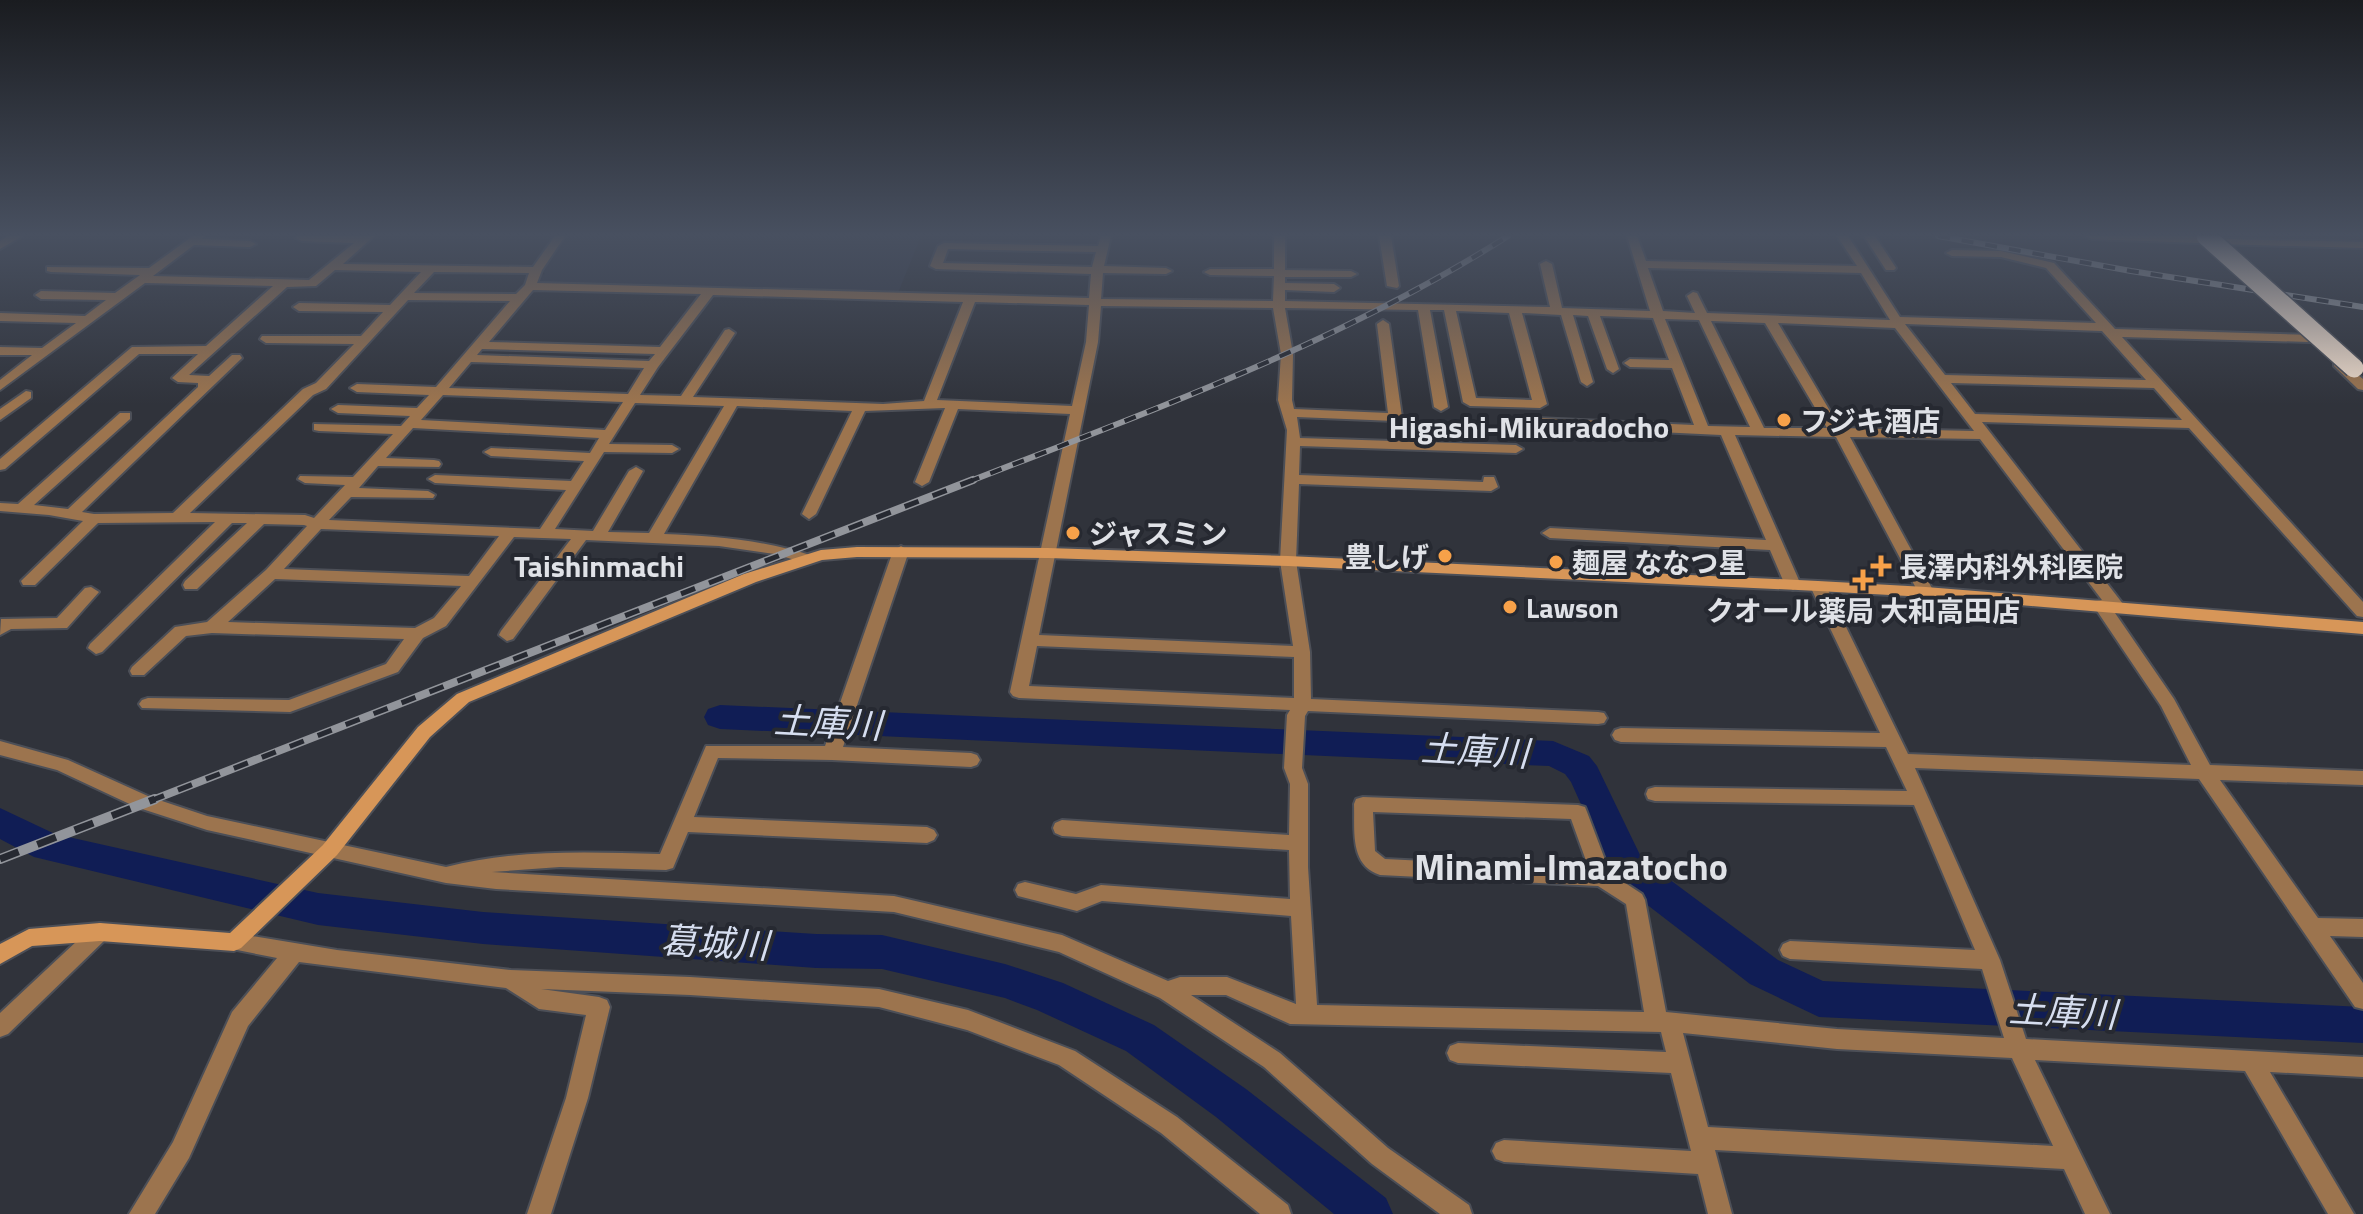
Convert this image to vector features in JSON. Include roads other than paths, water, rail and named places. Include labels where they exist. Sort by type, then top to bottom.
[{"type":"highway","points":[[2268,293],[2358,367]]},
{"type":"main road","points":[[0,955],[29,938],[100,932],[234,942],[322,857],[424,732],[463,698],[750,578],[808,559],[857,552],[1048,553],[1288,561],[1818,586],[2109,606],[2363,628]]},
{"type":"street","points":[[4,380],[125,293]]},
{"type":"street","points":[[204,388],[205,379],[178,378],[273,293]]},
{"type":"street","points":[[177,517],[308,392],[321,386],[407,293]]},
{"type":"street","points":[[212,627],[271,574],[421,412],[524,293]]},
{"type":"street","points":[[545,533],[653,365],[709,293]]},
{"type":"street","points":[[787,293],[1094,302],[1423,306],[1770,320],[2025,324],[2310,338]]},
{"type":"street","points":[[1095,293],[1092,342],[1019,692],[1598,718]]},
{"type":"street","points":[[1278,293],[1287,354],[1285,400],[1294,442],[1288,561],[1302,652],[1303,706],[1296,715],[1293,768],[1299,784],[1300,908],[1307,1013]]},
{"type":"street","points":[[1555,293],[1587,382]]},
{"type":"street","points":[[1650,293],[1702,428]]},
{"type":"street","points":[[1878,293],[2109,606],[2168,703],[2203,770],[2363,1000]]},
{"type":"street","points":[[2074,293],[2363,612]]},
{"type":"street","points":[[41,295],[120,297]]},
{"type":"street","points":[[404,296],[520,298]]},
{"type":"street","points":[[1693,296],[1759,431]]},
{"type":"street","points":[[929,405],[970,299]]},
{"type":"street","points":[[1423,306],[1441,407]]},
{"type":"street","points":[[299,307],[393,309]]},
{"type":"street","points":[[1449,307],[1470,402],[1540,404],[1515,311]]},
{"type":"street","points":[[2358,367],[2299,309],[2276,308],[2363,386]]},
{"type":"street","points":[[1593,313],[1613,369]]},
{"type":"street","points":[[0,317],[88,320]]},
{"type":"street","points":[[1770,320],[1838,432],[1926,592]]},
{"type":"street","points":[[1289,413],[1395,417],[1383,324]]},
{"type":"street","points":[[2025,324],[2036,338]]},
{"type":"street","points":[[2068,326],[2080,340]]},
{"type":"street","points":[[684,401],[729,333]]},
{"type":"street","points":[[266,339],[364,340]]},
{"type":"street","points":[[480,345],[663,351]]},
{"type":"street","points":[[0,466],[136,350],[208,350]]},
{"type":"street","points":[[0,351],[46,352]]},
{"type":"street","points":[[70,515],[236,358]]},
{"type":"street","points":[[468,358],[653,365]]},
{"type":"street","points":[[1630,363],[1677,364]]},
{"type":"street","points":[[1940,379],[2157,384]]},
{"type":"street","points":[[357,388],[860,407],[953,405],[1078,410]]},
{"type":"street","points":[[0,416],[26,395]]},
{"type":"street","points":[[654,538],[733,402]]},
{"type":"street","points":[[922,482],[953,405]]},
{"type":"street","points":[[809,514],[860,407]]},
{"type":"street","points":[[338,409],[421,412]]},
{"type":"street","points":[[22,508],[125,416]]},
{"type":"street","points":[[1970,418],[2194,424]]},
{"type":"street","points":[[1514,421],[1726,431],[1982,435]]},
{"type":"street","points":[[319,427],[608,434]]},
{"type":"street","points":[[1726,431],[1793,585]]},
{"type":"street","points":[[1294,442],[1516,449]]},
{"type":"street","points":[[491,452],[596,453],[672,449]]},
{"type":"street","points":[[374,462],[434,472],[575,486]]},
{"type":"street","points":[[507,635],[590,535],[636,471]]},
{"type":"street","points":[[305,479],[428,495]]},
{"type":"street","points":[[1292,479],[1491,487],[1489,480]]},
{"type":"street","points":[[0,507],[94,519],[305,520],[317,524],[719,541],[777,549],[808,559]]},
{"type":"street","points":[[96,648],[228,518]]},
{"type":"street","points":[[29,581],[94,519]]},
{"type":"street","points":[[191,585],[260,519]]},
{"type":"street","points":[[148,704],[290,706],[392,668],[417,634],[440,622],[511,531]]},
{"type":"street","points":[[1550,533],[1775,545]]},
{"type":"street","points":[[832,753],[901,551]]},
{"type":"street","points":[[271,574],[473,581]]},
{"type":"street","points":[[1818,586],[1920,798],[1990,960],[2018,1047],[2098,1214]]},
{"type":"street","points":[[0,629],[7,623],[61,624],[91,592]]},
{"type":"street","points":[[138,671],[181,631],[212,627],[417,634]]},
{"type":"street","points":[[1030,640],[1302,652]]},
{"type":"street","points":[[1621,735],[1892,740]]},
{"type":"street","points":[[0,748],[62,765],[143,802],[322,857],[496,881],[894,904],[1062,944],[1167,991],[1272,1060],[1380,1156],[1460,1214]]},
{"type":"street","points":[[446,875],[482,864],[567,860],[666,862],[712,751],[971,760]]},
{"type":"street","points":[[1903,761],[2363,778]]},
{"type":"street","points":[[1655,794],[1920,798]]},
{"type":"street","points":[[1602,878],[1578,812],[1363,804],[1366,854],[1380,867],[1602,878],[1635,900],[1663,1022],[1680,1063],[1720,1214]]},
{"type":"street","points":[[682,824],[927,835]]},
{"type":"street","points":[[1062,828],[1299,843]]},
{"type":"street","points":[[1025,890],[1077,903],[1101,893],[1300,908]]},
{"type":"street","points":[[2312,927],[2363,928]]},
{"type":"street","points":[[0,1027],[100,932]]},
{"type":"street","points":[[234,942],[511,979],[879,998],[968,1020],[1067,1058],[1169,1125],[1279,1214]]},
{"type":"street","points":[[1790,950],[1990,960]]},
{"type":"street","points":[[141,1214],[181,1150],[240,1019],[294,952]]},
{"type":"street","points":[[511,979],[539,1000],[599,1007],[577,1098],[539,1214]]},
{"type":"street","points":[[1167,991],[1180,986],[1227,986],[1290,1014],[1663,1022],[1837,1039],[2363,1067]]},
{"type":"street","points":[[1458,1053],[1680,1063]]},
{"type":"street","points":[[2252,1062],[2342,1214]]},
{"type":"street","points":[[1700,1138],[2071,1158]]},
{"type":"street","points":[[1504,1151],[1707,1163]]},
{"type":"waterway","name":"土庫川","points":[[720,717],[1553,754],[1577,765],[1585,775],[1628,869],[1764,972],[1819,999],[2363,1025]]},
{"type":"waterway","name":"葛城川","points":[[0,822],[47,847],[318,909],[483,928],[816,951],[882,952],[1005,981],[1049,996],[1140,1038],[1231,1103],[1370,1214]]},
{"type":"railway","points":[[968,482],[1244,372],[1409,293]]},
{"type":"railway","points":[[2271,293],[2363,307]]},
{"type":"railway","points":[[150,801],[973,480]]},
{"type":"railway","points":[[0,859],[155,799]]},
{"type":"place","name":"フジキ酒店","points":[[1784,420]]},
{"type":"place","name":"ジャスミン","points":[[1073,533]]},
{"type":"place","name":"豊しげ","points":[[1445,556]]},
{"type":"place","name":"麺屋 ななつ星","points":[[1556,562]]},
{"type":"place","name":"長澤内科外科医院","points":[[1881,566]]},
{"type":"place","name":"クオール薬局 大和高田店","points":[[1863,580]]},
{"type":"place","name":"Lawson","points":[[1510,607]]},
{"type":"district","name":"Higashi-Mikuradocho","points":[[1529,427]]},
{"type":"district","name":"Taishinmachi","points":[[599,566]]},
{"type":"district","name":"Minami-Imazatocho","points":[[1571,866]]}]
